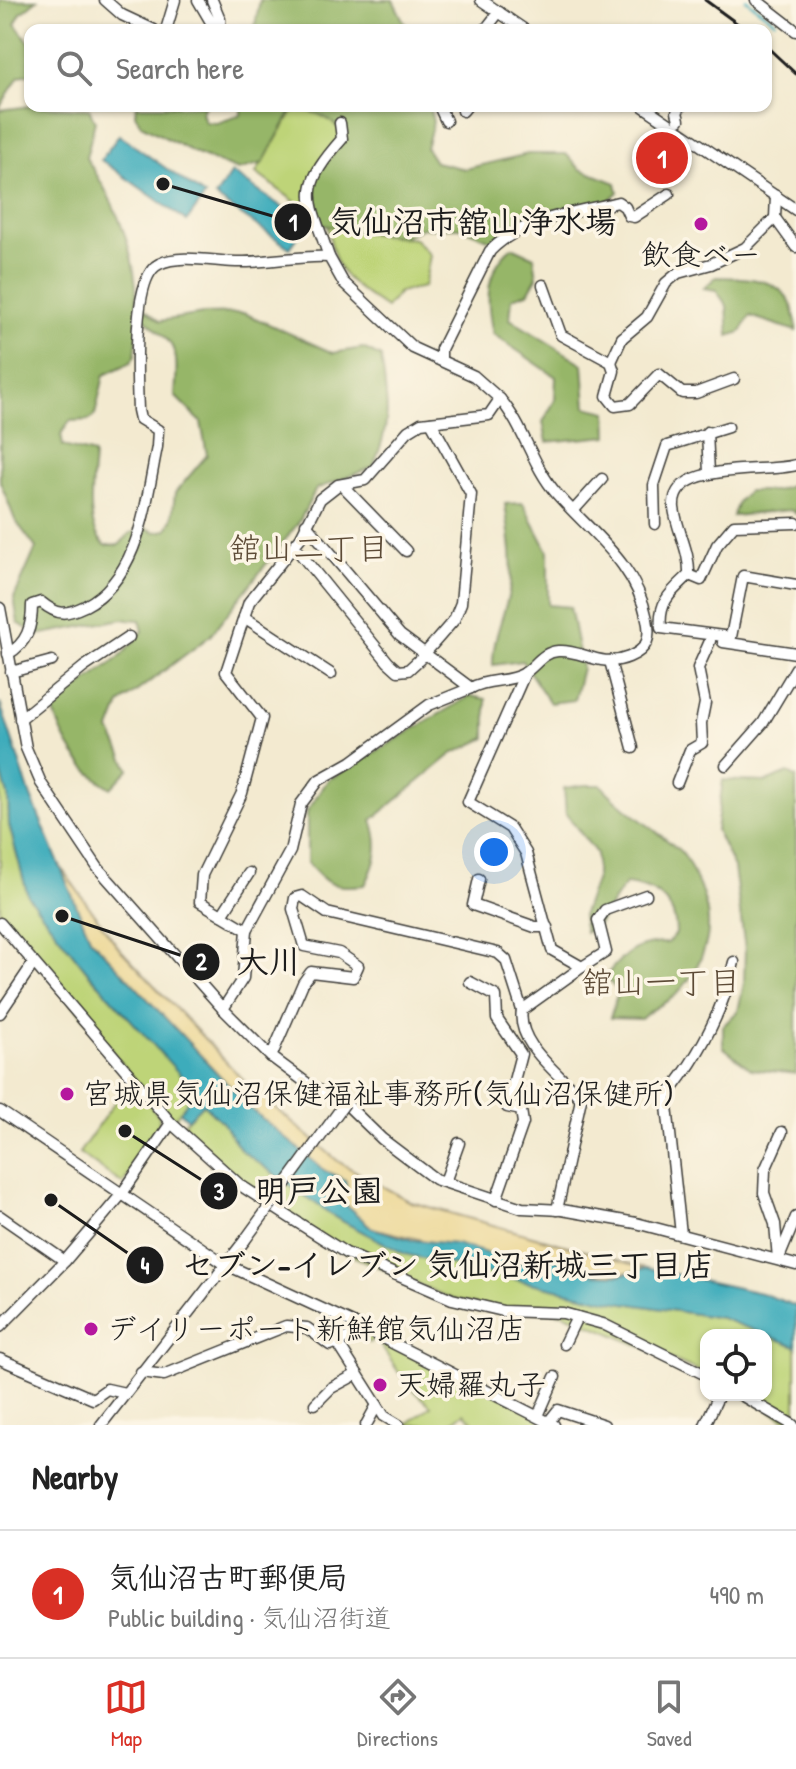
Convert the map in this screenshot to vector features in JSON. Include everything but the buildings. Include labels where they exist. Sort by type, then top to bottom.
[{"type":"street","points":[[105,0],[122,15],[141,24]]},
{"type":"street","points":[[168,24],[175,0]]},
{"type":"street","points":[[198,0],[212,24]]},
{"type":"street","points":[[212,0],[220,24]]},
{"type":"street","points":[[481,0],[516,24]]},
{"type":"street","points":[[756,0],[796,31]]},
{"type":"street","points":[[490,24],[499,12]]},
{"type":"street","points":[[442,112],[446,121]]},
{"type":"street","points":[[652,112],[796,210]]},
{"type":"street","points":[[677,112],[679,120]]},
{"type":"street","points":[[340,123],[342,139],[313,175],[309,192],[317,229],[343,282],[413,348],[474,376],[500,399],[516,418],[555,491],[633,578],[655,629]]},
{"type":"street","points":[[441,359],[441,349],[490,251],[503,238],[564,212],[618,202],[625,207],[629,216],[634,217],[669,194]]},
{"type":"street","points":[[776,196],[775,218],[796,247]]},
{"type":"street","points":[[734,379],[696,393],[682,393],[659,374],[630,404],[615,406],[607,396],[614,371],[611,362],[622,338],[647,317],[666,283],[678,273],[711,264],[745,248],[775,218]]},
{"type":"street","points":[[8,654],[20,647],[32,623],[32,605],[41,602],[53,612],[67,615],[97,600],[130,559],[157,447],[158,430],[140,419],[138,410],[139,331],[144,279],[150,269],[161,262],[241,263],[329,257]]},
{"type":"street","points":[[543,285],[561,335],[611,362]]},
{"type":"street","points":[[247,930],[200,902],[202,875],[242,793],[262,718],[226,672],[249,602],[294,546],[320,499],[342,485],[365,480],[408,431],[431,422],[489,415],[500,399]]},
{"type":"street","points":[[294,546],[398,671],[408,670],[454,620],[461,603],[471,494],[431,422]]},
{"type":"street","points":[[655,524],[654,485],[667,446],[728,427]]},
{"type":"street","points":[[707,432],[709,473]]},
{"type":"street","points":[[689,575],[675,495],[691,478],[709,473],[771,470],[796,465]]},
{"type":"street","points":[[574,510],[602,479]]},
{"type":"street","points":[[342,485],[406,551]]},
{"type":"street","points":[[689,575],[701,580],[717,545],[734,525],[796,523]]},
{"type":"street","points":[[306,524],[400,635],[471,688]]},
{"type":"street","points":[[223,1009],[243,978],[247,930],[290,851],[301,804],[319,780],[363,754],[429,705],[486,680],[504,680],[526,671],[547,653],[561,651],[585,659],[610,661],[630,657],[645,648],[666,596],[689,575]]},
{"type":"street","points":[[655,629],[731,637],[743,576],[796,585]]},
{"type":"street","points":[[0,608],[26,748],[41,783],[98,868],[223,1009],[271,1057],[312,1087],[345,1103],[382,1139],[435,1179],[522,1208],[557,1210],[681,1234],[796,1265]]},
{"type":"street","points":[[244,617],[331,674]]},
{"type":"street","points":[[691,634],[710,641],[795,650]]},
{"type":"street","points":[[20,719],[84,667],[129,637]]},
{"type":"street","points":[[677,783],[690,750],[702,743],[701,723],[705,703],[698,668],[710,641]]},
{"type":"street","points":[[11,672],[52,661]]},
{"type":"street","points":[[610,661],[633,748]]},
{"type":"street","points":[[726,765],[763,723],[796,668]]},
{"type":"street","points":[[526,671],[468,802],[510,828],[526,853],[552,950],[582,967]]},
{"type":"street","points":[[222,915],[249,873]]},
{"type":"street","points":[[479,879],[473,905],[535,927],[547,927]]},
{"type":"street","points":[[522,1010],[606,952],[598,920],[605,910],[646,895]]},
{"type":"street","points":[[271,1057],[303,983],[311,972],[353,977],[358,966],[339,953],[304,946],[293,909],[295,898],[302,896],[327,913],[498,953],[506,960],[522,1010],[520,1022],[537,1053],[581,1099],[557,1210]]},
{"type":"street","points":[[0,923],[171,1123],[240,1185],[346,1253],[452,1299],[503,1311],[563,1313],[603,1324],[700,1372]]},
{"type":"street","points":[[681,1234],[666,1097],[683,1076],[725,1002],[734,962]]},
{"type":"street","points":[[0,1013],[33,964]]},
{"type":"street","points":[[470,982],[496,996],[497,1019],[521,1054],[507,1107],[521,1110],[523,1123],[496,1200]]},
{"type":"street","points":[[101,1425],[245,1240],[345,1103]]},
{"type":"street","points":[[0,1111],[225,1264],[357,1325],[550,1424],[558,1410],[604,1425]]},
{"type":"street","points":[[1,1325],[65,1261],[121,1195],[171,1123]]},
{"type":"street","points":[[778,1259],[775,1224],[764,1193],[764,1182],[765,1170],[782,1132]]},
{"type":"street","points":[[445,1182],[459,1143]]},
{"type":"street","points":[[0,1216],[65,1261]]},
{"type":"street","points":[[778,1259],[796,1217]]},
{"type":"street","points":[[564,1344],[577,1317]]},
{"type":"street","points":[[141,1372],[164,1375],[286,1326],[307,1328],[330,1345],[352,1336],[357,1325]]},
{"type":"street","points":[[337,1342],[384,1416],[396,1424]]},
{"type":"street","points":[[0,1359],[93,1399],[107,1389],[125,1393]]},
{"type":"street","points":[[315,1404],[331,1388],[357,1374]]},
{"type":"street","points":[[538,1416],[555,1377]]},
{"type":"street","points":[[705,1425],[716,1401]]},
{"type":"street","points":[[751,1401],[793,1425]]},
{"type":"street","points":[[366,1425],[377,1405]]},
{"type":"green space","points":[[0,0],[37,0],[21,13],[15,24],[24,35],[24,75],[19,76],[0,107]]},
{"type":"green space","points":[[260,0],[393,0],[405,24],[255,24]]},
{"type":"green space","points":[[24,107],[24,112],[90,112],[95,121],[86,158],[106,191],[122,227],[133,264],[137,303],[160,321],[203,314],[244,313],[333,353],[363,348],[381,357],[387,413],[373,467],[316,489],[299,522],[210,636],[120,704],[110,730],[129,769],[111,788],[81,763],[62,732],[52,707],[121,656],[143,631],[140,620],[123,619],[37,635],[18,623],[14,598],[36,548],[15,520],[0,481],[0,110]],"holes":[[[140,315],[168,341],[175,356],[175,396],[201,422],[207,455],[175,493],[172,519],[167,530],[155,532],[146,528],[130,533],[119,545],[105,545],[98,536],[92,515],[94,454],[63,446],[61,434],[70,421],[90,420],[95,415],[104,375],[130,363],[135,356]]]},
{"type":"green space","points":[[202,112],[205,122],[217,123],[241,115],[241,112],[291,112],[263,163],[238,170],[201,156],[141,125],[135,114]]},
{"type":"green space","points":[[292,112],[319,112],[340,123],[342,134],[311,204],[301,206],[256,173]]},
{"type":"green space","points":[[311,112],[430,112],[433,122],[426,148],[435,162],[465,169],[528,154],[566,154],[580,169],[616,183],[618,192],[607,202],[556,210],[493,241],[461,228],[422,228],[403,237],[322,225],[314,202],[312,182],[346,137],[329,120]]},
{"type":"green space","points":[[325,214],[335,229],[415,239],[430,255],[424,287],[399,292],[386,308],[370,297],[349,279],[336,261]]},
{"type":"green space","points":[[512,247],[534,257],[537,277],[528,293],[512,298],[510,319],[583,364],[586,407],[607,412],[608,436],[547,442],[543,422],[555,400],[556,377],[493,334],[489,288],[496,266]]},
{"type":"green space","points":[[716,277],[760,281],[782,291],[790,301],[796,331],[750,316],[741,332],[729,336],[727,306],[716,290],[704,288]]},
{"type":"green space","points":[[796,484],[796,514],[791,510],[733,516],[738,501],[748,491],[775,491]]},
{"type":"green space","points":[[523,503],[548,551],[548,605],[570,607],[582,668],[574,700],[550,703],[522,661],[493,665],[494,646],[511,581],[511,548],[505,504]]},
{"type":"green space","points":[[470,696],[486,699],[486,738],[452,754],[372,820],[376,853],[365,885],[345,886],[326,881],[307,862],[307,811],[328,780]]},
{"type":"green space","points":[[0,769],[8,795],[9,825],[28,896],[88,973],[196,1091],[171,1123],[0,916]]},
{"type":"green space","points":[[788,773],[796,777],[796,1074],[751,1069],[723,1047],[723,1026],[738,1011],[744,983],[745,949],[734,868],[716,830],[723,780],[766,782]]},
{"type":"green space","points":[[601,785],[681,852],[688,861],[706,908],[708,934],[693,973],[675,996],[641,1019],[610,1018],[618,991],[608,980],[608,973],[634,950],[667,943],[676,934],[675,922],[668,904],[655,892],[625,884],[594,930],[585,932],[582,916],[596,878],[596,853],[566,814],[564,788]]},
{"type":"green space","points":[[129,1082],[159,1116],[159,1124],[123,1184],[79,1153]]},
{"type":"green space","points":[[203,1104],[223,1123],[241,1150],[336,1218],[405,1254],[605,1300],[721,1318],[750,1329],[700,1329],[700,1371],[563,1313],[499,1310],[452,1299],[346,1253],[240,1185],[180,1127]]},
{"type":"green space","points":[[360,1329],[542,1414],[538,1425],[477,1425],[464,1413],[448,1425],[406,1425],[431,1406],[406,1383],[375,1337],[369,1343],[359,1335]]},
{"type":"green space","points":[[772,1337],[796,1346],[796,1425],[753,1401],[772,1401]]},
{"type":"sand","points":[[57,862],[119,948],[246,1083],[339,1162],[411,1202],[646,1268],[602,1273],[538,1253],[530,1264],[523,1264],[372,1228],[329,1190],[345,1180],[325,1171],[253,1111],[90,938]]},
{"type":"water","points":[[119,135],[205,196],[187,221],[101,160]]},
{"type":"water","points":[[232,173],[307,224],[290,248],[215,197]]},
{"type":"water","points":[[0,703],[31,797],[90,938],[251,1109],[325,1171],[345,1180],[347,1186],[329,1190],[372,1228],[412,1240],[456,1244],[523,1264],[530,1264],[538,1253],[594,1274],[620,1275],[646,1268],[761,1293],[796,1306],[796,1346],[772,1337],[772,1329],[750,1329],[721,1318],[605,1300],[405,1254],[336,1218],[241,1150],[223,1123],[203,1104],[188,1119],[180,1112],[195,1091],[86,970],[28,896],[9,825],[8,795],[0,769]]},
{"type":"waterway","points":[[746,0],[775,21]]},
{"type":"railway","points":[[705,0],[738,24]]},
{"type":"railway","points":[[772,52],[796,74]]},
{"type":"place","name":"気仙沼古町郵便局","points":[[662,158]]},
{"type":"place","name":"気仙沼市舘山浄水場","points":[[163,184]]},
{"type":"place","name":"飲食ベー","points":[[701,224]]},
{"type":"place","name":"大川","points":[[62,916]]},
{"type":"place","name":"宮城県気仙沼保健福祉事務所(気仙沼保健所)","points":[[67,1094]]},
{"type":"place","name":"明戸公園","points":[[125,1131]]},
{"type":"place","name":"セブン-イレブン 気仙沼新城三丁目店","points":[[51,1200]]},
{"type":"place","name":"デイリーポート新鮮館気仙沼店","points":[[91,1329]]},
{"type":"place","name":"天婦羅丸子","points":[[380,1385]]},
{"type":"district","name":"舘山二丁目","points":[[309,548]]},
{"type":"district","name":"舘山一丁目","points":[[661,982]]}]
